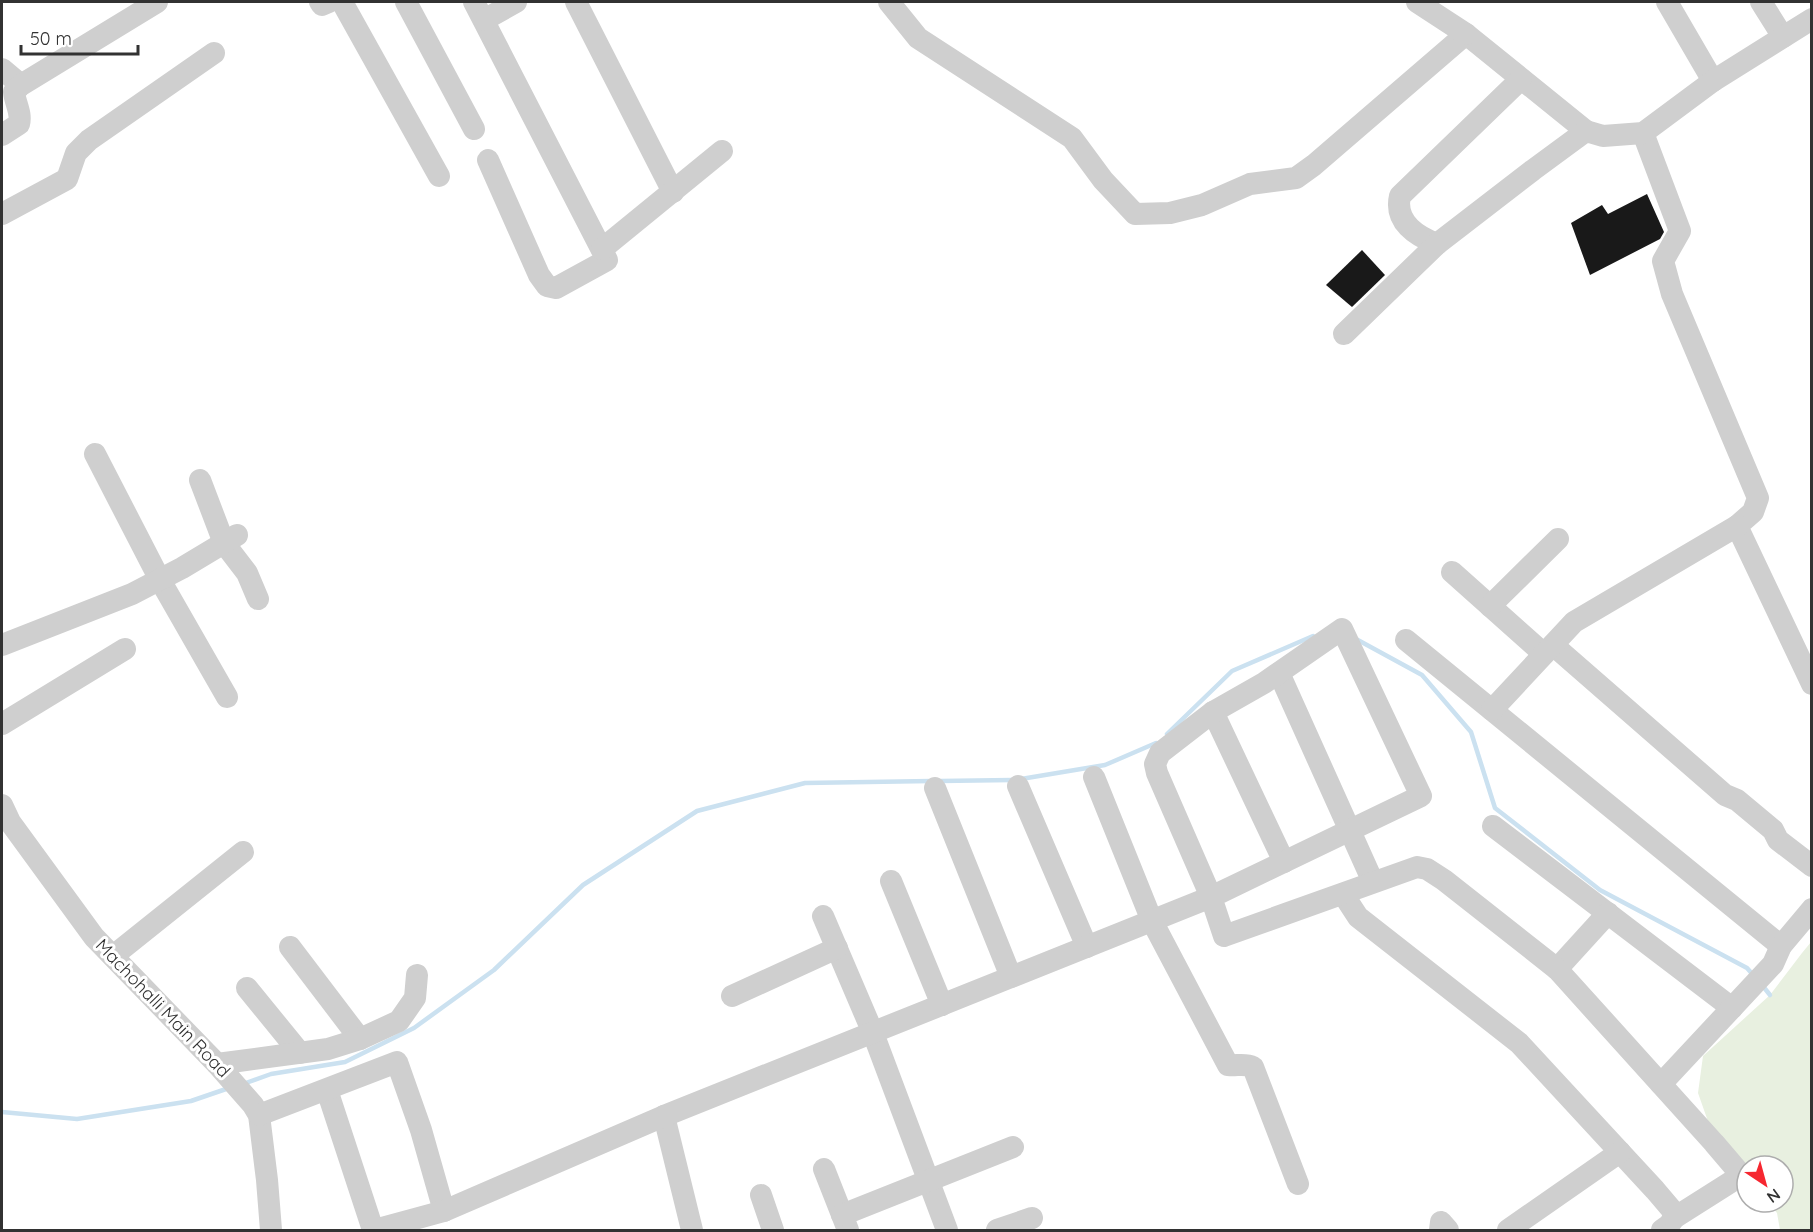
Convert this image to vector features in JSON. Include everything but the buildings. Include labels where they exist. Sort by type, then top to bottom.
[{"type":"street","points":[[2,135],[19,124],[20,118],[14,92],[21,85],[157,2]]},
{"type":"street","points":[[320,2],[322,5],[329,2]]},
{"type":"street","points":[[342,2],[439,176]]},
{"type":"street","points":[[406,2],[474,129]]},
{"type":"street","points":[[488,160],[539,275],[547,286],[556,288],[607,260],[479,11],[516,2]]},
{"type":"street","points":[[576,2],[673,192]]},
{"type":"street","points":[[889,2],[918,38],[1072,138],[1103,180],[1135,214],[1170,213],[1202,205],[1250,184],[1296,178],[1466,34]]},
{"type":"street","points":[[1417,2],[1466,34],[1586,132],[1603,136],[1644,133],[1713,81],[1812,19]]},
{"type":"street","points":[[1667,2],[1713,81]]},
{"type":"street","points":[[1761,2],[1783,37]]},
{"type":"street","points":[[2,214],[68,179],[76,153],[89,140],[214,53]]},
{"type":"street","points":[[2,69],[21,85]]},
{"type":"street","points":[[1437,244],[1423,239],[1406,224],[1397,208],[1400,196],[1521,79]]},
{"type":"street","points":[[1344,334],[1437,244],[1586,132]]},
{"type":"street","points":[[1492,710],[1574,622],[1737,526],[1752,512],[1758,498],[1672,294],[1664,261],[1680,231],[1644,133]]},
{"type":"street","points":[[602,249],[722,151]]},
{"type":"street","points":[[94,454],[160,580],[227,697]]},
{"type":"street","points":[[200,480],[231,539],[258,599]]},
{"type":"street","points":[[1737,526],[1812,684]]},
{"type":"street","points":[[2,645],[132,594],[231,539]]},
{"type":"street","points":[[1490,606],[1558,539]]},
{"type":"street","points":[[1452,572],[1490,606],[1548,649],[1725,795],[1737,800],[1773,831],[1778,840],[1812,866]]},
{"type":"street","points":[[327,1090],[374,1230],[444,1211],[664,1116],[1211,897],[1420,796],[1342,629],[1279,673],[1213,712],[1160,753],[1155,764],[1211,897],[1224,936],[1417,867],[1427,869],[1444,880],[1557,969],[1737,1170],[1734,1180],[1668,1224]]},
{"type":"street","points":[[1406,640],[1781,946]]},
{"type":"street","points":[[2,724],[125,649]]},
{"type":"street","points":[[1279,673],[1373,882]]},
{"type":"street","points":[[1213,712],[1284,862]]},
{"type":"street","points":[[1094,777],[1152,921],[1228,1065],[1247,1064],[1253,1067],[1298,1184]]},
{"type":"street","points":[[1018,786],[1087,947]]},
{"type":"street","points":[[935,788],[1011,977]]},
{"type":"street","name":"Machohalli Main Road","points":[[4,818],[94,937],[217,1064],[256,1110]]},
{"type":"street","points":[[1493,826],[1732,1008]]},
{"type":"street","points":[[113,956],[243,852]]},
{"type":"street","points":[[891,880],[942,1005]]},
{"type":"street","points":[[1342,894],[1358,917],[1519,1043],[1672,1210],[1668,1224]]},
{"type":"street","points":[[1661,1084],[1773,964],[1781,946],[1812,909]]},
{"type":"street","points":[[1557,969],[1608,913]]},
{"type":"street","points":[[823,915],[873,1032],[947,1230]]},
{"type":"street","points":[[290,947],[360,1040]]},
{"type":"street","points":[[732,996],[837,948]]},
{"type":"street","points":[[217,1064],[300,1053],[360,1040],[399,1021],[415,998],[417,975]]},
{"type":"street","points":[[247,988],[300,1053]]},
{"type":"street","points":[[271,1230],[267,1180],[256,1110],[327,1090],[397,1062],[421,1130],[444,1211]]},
{"type":"street","points":[[664,1116],[692,1230]]},
{"type":"street","points":[[824,1169],[845,1223],[928,1180],[1013,1147]]},
{"type":"street","points":[[1508,1230],[1538,1222],[1620,1152]]},
{"type":"street","points":[[761,1195],[773,1230]]},
{"type":"street","points":[[997,1230],[1032,1218]]},
{"type":"street","points":[[1440,1230],[1442,1222],[1448,1230]]},
{"type":"green space","points":[[1811,942],[1811,1230],[1780,1230],[1777,1214],[1795,1214],[1795,1154],[1736,1154],[1710,1127],[1698,1093],[1703,1056],[1770,995]]},
{"type":"waterway","points":[[1167,734],[1232,671],[1313,636]]},
{"type":"waterway","points":[[1356,639],[1422,675],[1471,732],[1495,808],[1600,890],[1747,968],[1754,976]]},
{"type":"waterway","points":[[1021,779],[1105,765],[1156,743]]},
{"type":"waterway","points":[[940,781],[1012,780]]},
{"type":"waterway","points":[[243,1084],[271,1074],[345,1062],[414,1028],[494,970],[583,885],[697,811],[805,783],[931,781]]},
{"type":"waterway","points":[[1762,985],[1770,995]]},
{"type":"waterway","points":[[2,1112],[77,1119],[191,1101],[229,1088]]}]
